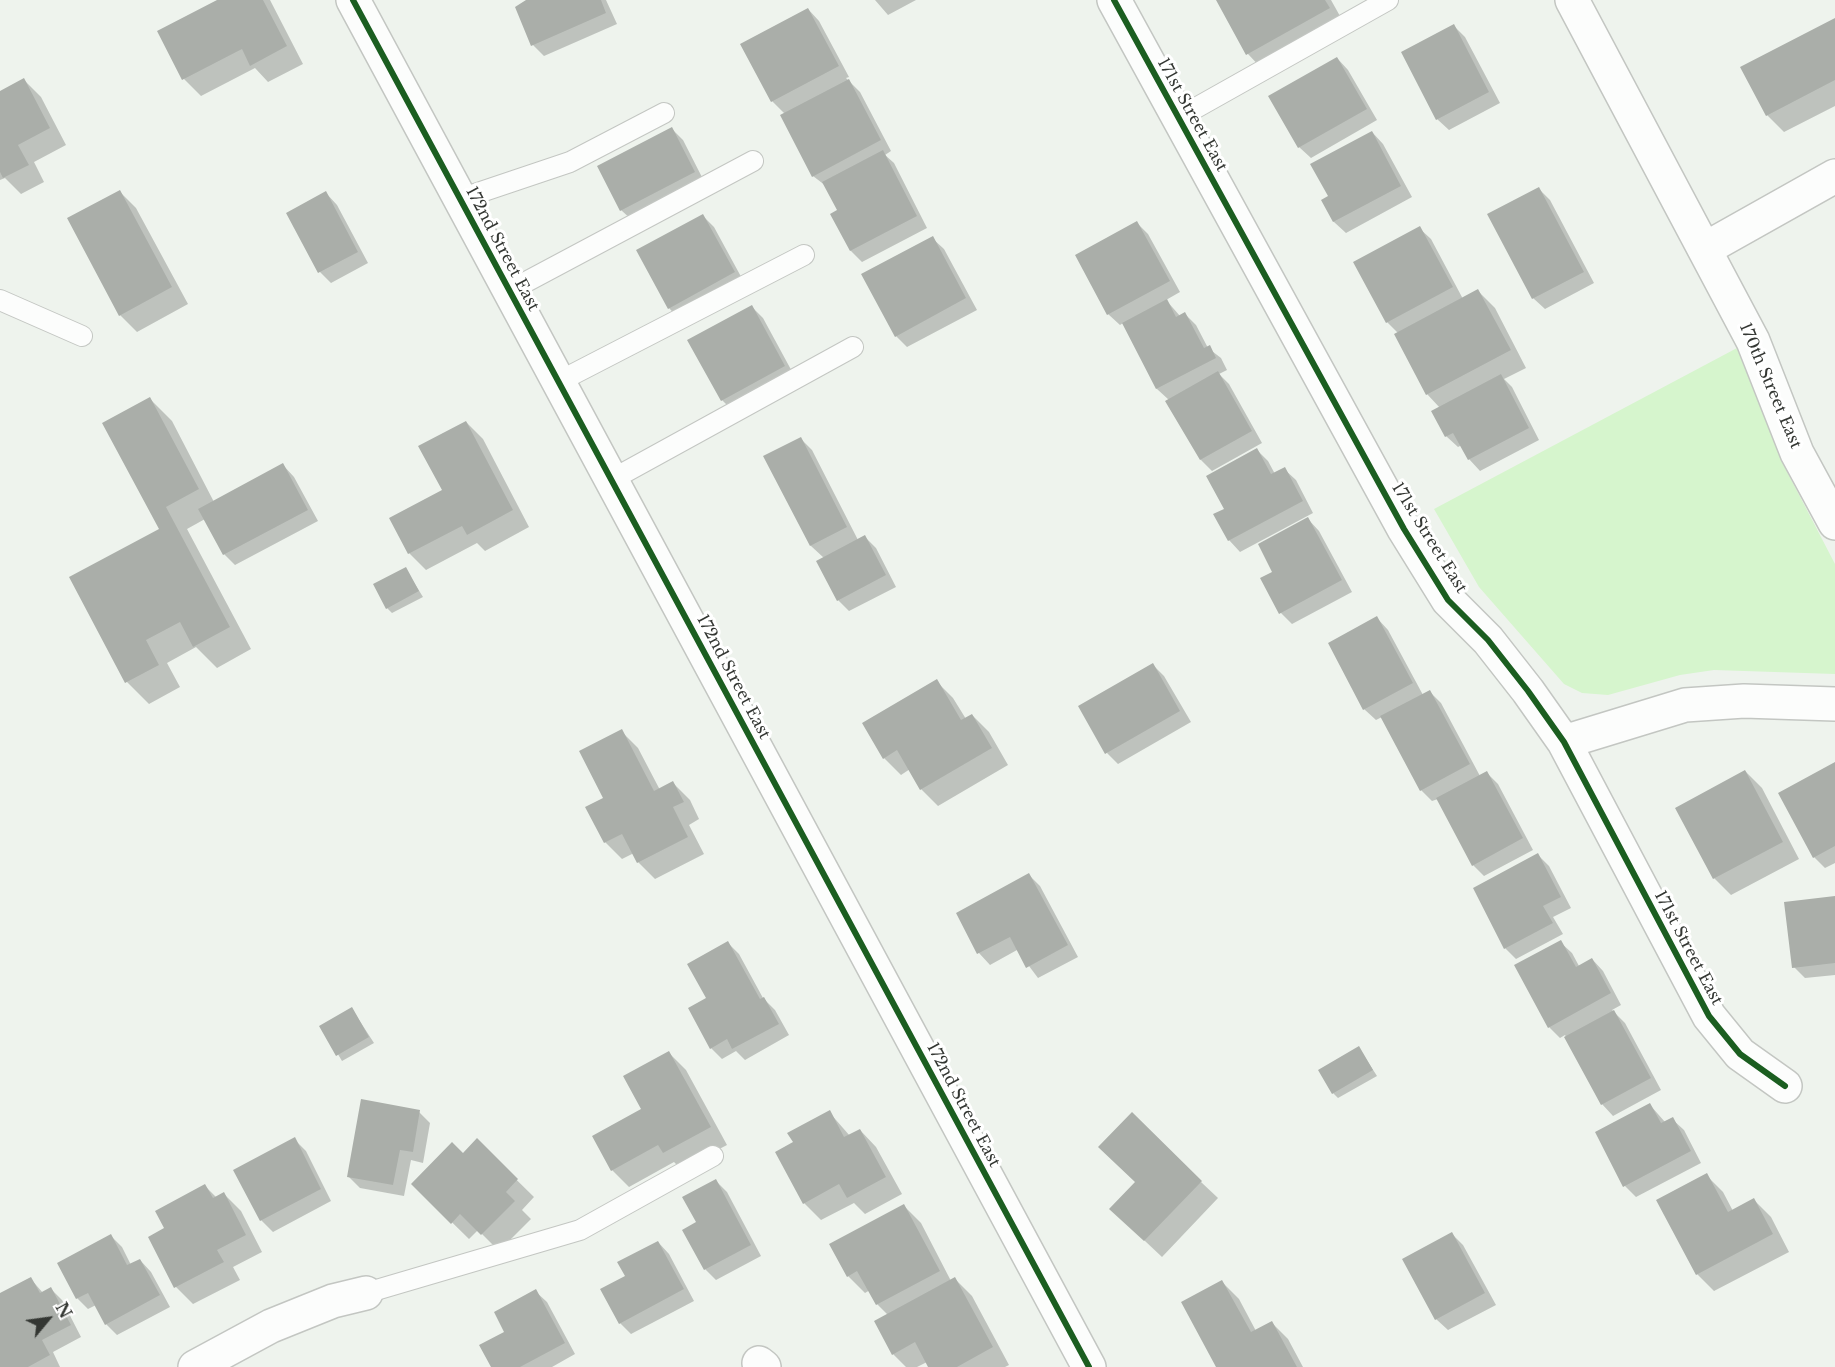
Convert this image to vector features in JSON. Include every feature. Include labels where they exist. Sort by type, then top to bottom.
[{"type":"street","name":"172nd Street East","points":[[353,0],[1089,1367]]},
{"type":"street","name":"171st Street East","points":[[1114,0],[1404,530],[1448,600],[1488,640],[1564,742],[1709,1016],[1740,1054],[1785,1086]]},
{"type":"street","name":"170th Street East","points":[[1572,0],[1753,341],[1797,453],[1835,523]]},
{"type":"street","points":[[1706,249],[1835,176]]},
{"type":"street","points":[[1564,742],[1685,705],[1744,701],[1835,704]]},
{"type":"street","points":[[195,1367],[271,1326],[333,1301],[366,1293]]},
{"type":"lane","points":[[1178,118],[1388,0]]},
{"type":"lane","points":[[460,199],[570,162],[664,113]]},
{"type":"lane","points":[[509,291],[753,161]]},
{"type":"lane","points":[[558,382],[804,255]]},
{"type":"lane","points":[[0,300],[82,336]]},
{"type":"lane","points":[[611,480],[853,347]]},
{"type":"lane","points":[[366,1293],[580,1230],[713,1156]]},
{"type":"green space","points":[[1737,348],[1782,462],[1835,564],[1835,674],[1714,670],[1680,675],[1608,695],[1582,693],[1564,684],[1479,587],[1434,509]]},
{"type":"building","points":[[217,0],[263,0],[287,46],[250,66],[242,49],[182,80],[157,31]]},
{"type":"building","points":[[526,0],[601,0],[606,13],[531,46],[515,7]]},
{"type":"building","points":[[1216,0],[1325,0],[1330,8],[1246,55]]},
{"type":"building","points":[[808,8],[839,66],[771,102],[740,44]]},
{"type":"building","points":[[1835,18],[1835,80],[1766,116],[1740,67]]},
{"type":"building","points":[[1454,24],[1489,92],[1436,120],[1401,52]]},
{"type":"building","points":[[1337,57],[1367,109],[1298,148],[1268,96]]},
{"type":"building","points":[[24,78],[50,128],[18,145],[29,165],[3,178],[0,172],[0,91]]},
{"type":"building","points":[[849,79],[881,140],[812,177],[780,115]]},
{"type":"building","points":[[672,127],[695,172],[620,211],[597,166]]},
{"type":"building","points":[[1372,131],[1401,186],[1333,222],[1321,200],[1328,196],[1310,164]]},
{"type":"building","points":[[883,150],[917,216],[850,251],[830,214],[837,210],[822,182]]},
{"type":"building","points":[[1539,187],[1584,272],[1532,299],[1487,214]]},
{"type":"building","points":[[120,190],[172,287],[119,316],[67,218]]},
{"type":"building","points":[[326,191],[358,252],[318,273],[286,213]]},
{"type":"building","points":[[703,214],[735,272],[668,309],[636,250]]},
{"type":"building","points":[[1137,221],[1170,281],[1107,315],[1075,255]]},
{"type":"building","points":[[1420,226],[1453,287],[1386,323],[1353,262]]},
{"type":"building","points":[[933,236],[966,298],[895,337],[861,274]]},
{"type":"building","points":[[1478,289],[1511,350],[1426,395],[1394,334]]},
{"type":"building","points":[[1167,299],[1176,317],[1185,312],[1204,348],[1210,345],[1216,358],[1156,389],[1122,323]]},
{"type":"building","points":[[752,305],[785,366],[721,401],[687,340]]},
{"type":"building","points":[[1218,371],[1252,431],[1200,460],[1165,401]]},
{"type":"building","points":[[1501,374],[1529,428],[1468,460],[1453,433],[1445,437],[1431,411]]},
{"type":"building","points":[[150,397],[199,489],[166,507],[230,627],[193,647],[180,622],[146,640],[159,665],[125,683],[69,577],[159,529],[102,423]]},
{"type":"building","points":[[466,421],[513,510],[467,535],[462,526],[408,554],[389,518],[442,490],[418,446]]},
{"type":"building","points":[[801,437],[847,527],[810,546],[763,456]]},
{"type":"building","points":[[1257,448],[1271,474],[1285,467],[1303,501],[1228,541],[1213,514],[1224,509],[1206,476]]},
{"type":"building","points":[[283,463],[308,510],[223,555],[198,509]]},
{"type":"building","points":[[1308,517],[1342,580],[1279,614],[1260,578],[1272,572],[1258,544]]},
{"type":"building","points":[[865,535],[886,575],[837,601],[816,561]]},
{"type":"building","points":[[406,567],[419,591],[386,609],[373,584]]},
{"type":"building","points":[[1377,616],[1413,683],[1363,710],[1328,643]]},
{"type":"building","points":[[1153,663],[1180,711],[1105,754],[1078,706]]},
{"type":"building","points":[[937,679],[961,720],[972,714],[992,748],[920,790],[897,750],[883,759],[862,723]]},
{"type":"building","points":[[1430,690],[1470,764],[1420,791],[1380,716]]},
{"type":"building","points":[[622,729],[654,791],[673,781],[684,802],[673,807],[688,837],[637,863],[622,834],[604,843],[585,807],[603,798],[579,751]]},
{"type":"building","points":[[1835,762],[1835,846],[1813,858],[1778,793]]},
{"type":"building","points":[[1745,770],[1783,842],[1713,879],[1675,808]]},
{"type":"building","points":[[1487,771],[1523,838],[1472,866],[1436,798]]},
{"type":"building","points":[[1538,853],[1561,897],[1543,906],[1553,923],[1504,949],[1473,888]]},
{"type":"building","points":[[1029,873],[1068,945],[1026,968],[1010,937],[977,954],[956,913]]},
{"type":"building","points":[[1835,896],[1835,963],[1792,968],[1784,902]]},
{"type":"building","points":[[1561,940],[1576,967],[1592,958],[1611,993],[1548,1028],[1514,965]]},
{"type":"building","points":[[728,941],[760,999],[764,997],[779,1024],[732,1049],[727,1039],[710,1049],[688,1008],[706,998],[687,964]]},
{"type":"building","points":[[352,1007],[369,1037],[336,1056],[319,1026]]},
{"type":"building","points":[[1614,1010],[1651,1078],[1601,1105],[1564,1037]]},
{"type":"building","points":[[1359,1046],[1373,1070],[1332,1094],[1318,1070]]},
{"type":"building","points":[[669,1051],[711,1127],[663,1153],[658,1145],[611,1171],[592,1136],[641,1109],[623,1076]]},
{"type":"building","points":[[361,1099],[420,1110],[413,1152],[400,1150],[393,1185],[347,1177]]},
{"type":"building","points":[[1650,1103],[1661,1123],[1673,1117],[1691,1151],[1623,1187],[1595,1132]]},
{"type":"building","points":[[830,1110],[844,1137],[860,1129],[886,1177],[847,1198],[839,1184],[803,1204],[775,1152],[793,1142],[787,1133]]},
{"type":"building","points":[[1132,1112],[1202,1181],[1144,1241],[1109,1209],[1135,1182],[1098,1147]]},
{"type":"building","points":[[295,1137],[321,1189],[260,1221],[233,1170]]},
{"type":"building","points":[[477,1138],[518,1179],[506,1192],[515,1201],[481,1235],[460,1214],[451,1224],[411,1184],[452,1142],[463,1153]]},
{"type":"building","points":[[1707,1173],[1728,1212],[1754,1198],[1773,1234],[1696,1275],[1656,1200]]},
{"type":"building","points":[[716,1179],[751,1245],[704,1270],[682,1230],[696,1222],[682,1197]]},
{"type":"building","points":[[205,1184],[213,1198],[224,1192],[246,1235],[217,1250],[224,1262],[174,1288],[148,1237],[164,1228],[155,1211]]},
{"type":"building","points":[[904,1204],[940,1271],[876,1305],[857,1271],[847,1277],[829,1244]]},
{"type":"building","points":[[1452,1232],[1485,1293],[1435,1320],[1402,1259]]},
{"type":"building","points":[[111,1234],[127,1265],[140,1259],[160,1295],[105,1325],[88,1293],[76,1299],[57,1263]]},
{"type":"building","points":[[658,1241],[684,1289],[619,1324],[600,1289],[625,1276],[617,1262]]},
{"type":"building","points":[[31,1277],[40,1293],[51,1287],[71,1325],[42,1340],[50,1355],[28,1367],[0,1367],[0,1293]]},
{"type":"building","points":[[955,1277],[993,1347],[957,1367],[928,1367],[915,1342],[892,1355],[874,1321]]},
{"type":"building","points":[[1222,1280],[1251,1332],[1272,1321],[1297,1367],[1216,1367],[1181,1302]]},
{"type":"building","points":[[536,1289],[565,1343],[520,1367],[491,1367],[479,1345],[504,1332],[494,1312]]},
{"type":"cycle path","points":[[353,0],[1089,1367]]},
{"type":"cycle path","points":[[1114,0],[1404,529],[1448,600],[1488,640],[1564,742],[1709,1016],[1740,1054],[1785,1086]]}]
